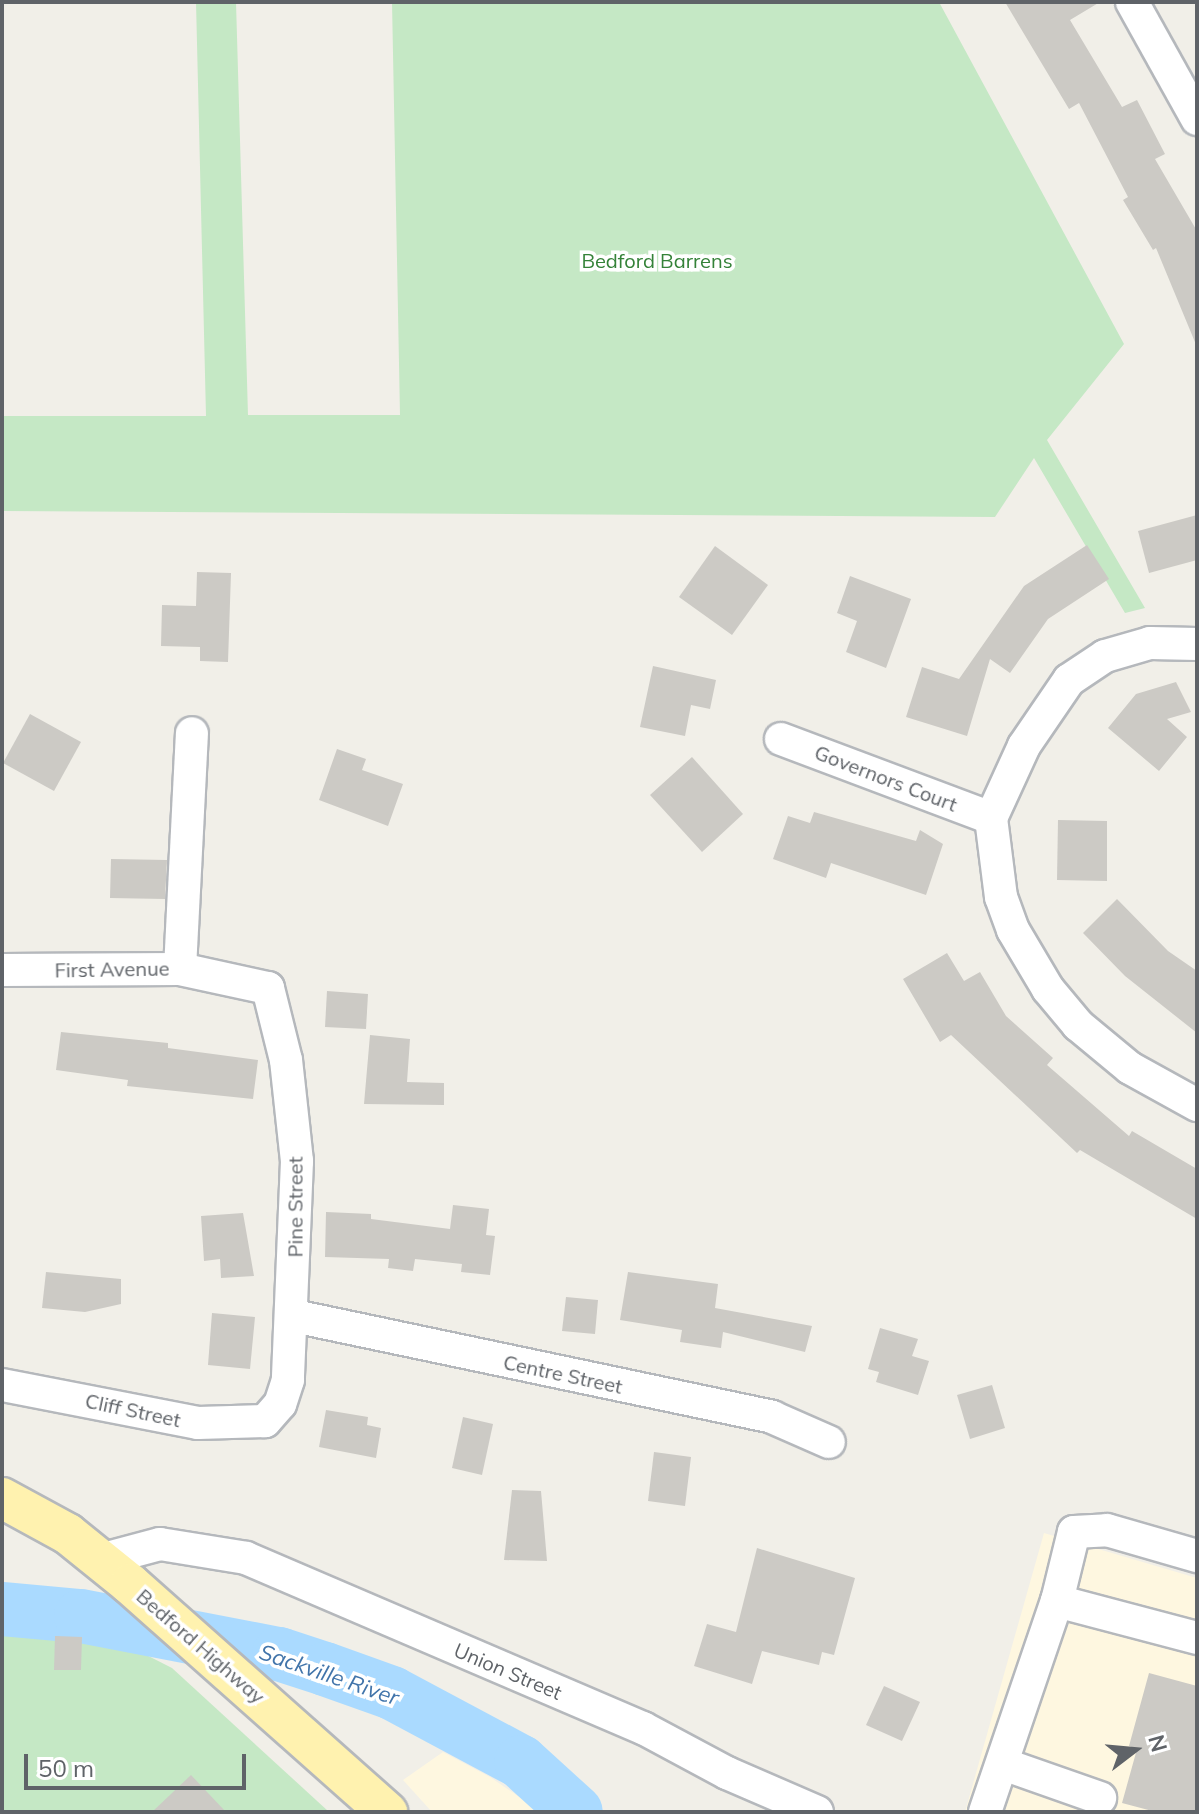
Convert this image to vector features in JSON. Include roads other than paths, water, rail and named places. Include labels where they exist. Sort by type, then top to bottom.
[{"type":"main road","name":"Bedford Highway","points":[[2,1498],[68,1534],[115,1572],[338,1765],[387,1812]]},
{"type":"street","points":[[1132,2],[1197,119]]},
{"type":"street","points":[[1197,644],[1150,643],[1105,656],[1069,680],[1024,746],[991,818],[1001,897],[1013,930],[1048,989],[1078,1025],[1130,1068],[1197,1105]]},
{"type":"street","points":[[180,969],[192,733]]},
{"type":"street","name":"Governors Court","points":[[781,739],[991,818]]},
{"type":"street","name":"First Avenue","points":[[2,970],[180,969],[268,988]]},
{"type":"street","name":"Pine Street","points":[[265,1421],[280,1404],[288,1380],[294,1316],[297,1161],[286,1060],[268,988]]},
{"type":"street","name":"Centre Street","points":[[294,1316],[772,1417],[829,1442]]},
{"type":"street","name":"Cliff Street","points":[[2,1385],[198,1423],[265,1421]]},
{"type":"street","points":[[985,1812],[1057,1601],[1074,1532],[1107,1530],[1197,1556]]},
{"type":"street","name":"Union Street","points":[[115,1572],[160,1544],[246,1558],[643,1728],[727,1773],[817,1812]]},
{"type":"street","points":[[1057,1601],[1197,1638]]},
{"type":"street","points":[[1003,1764],[1100,1798]]},
{"type":"waterway","name":"Sackville River","points":[[2,1609],[81,1616],[279,1654],[325,1669],[392,1693],[521,1762],[576,1812]]},
{"type":"park label","name":"Bedford Barrens","points":[[657,260]]}]
